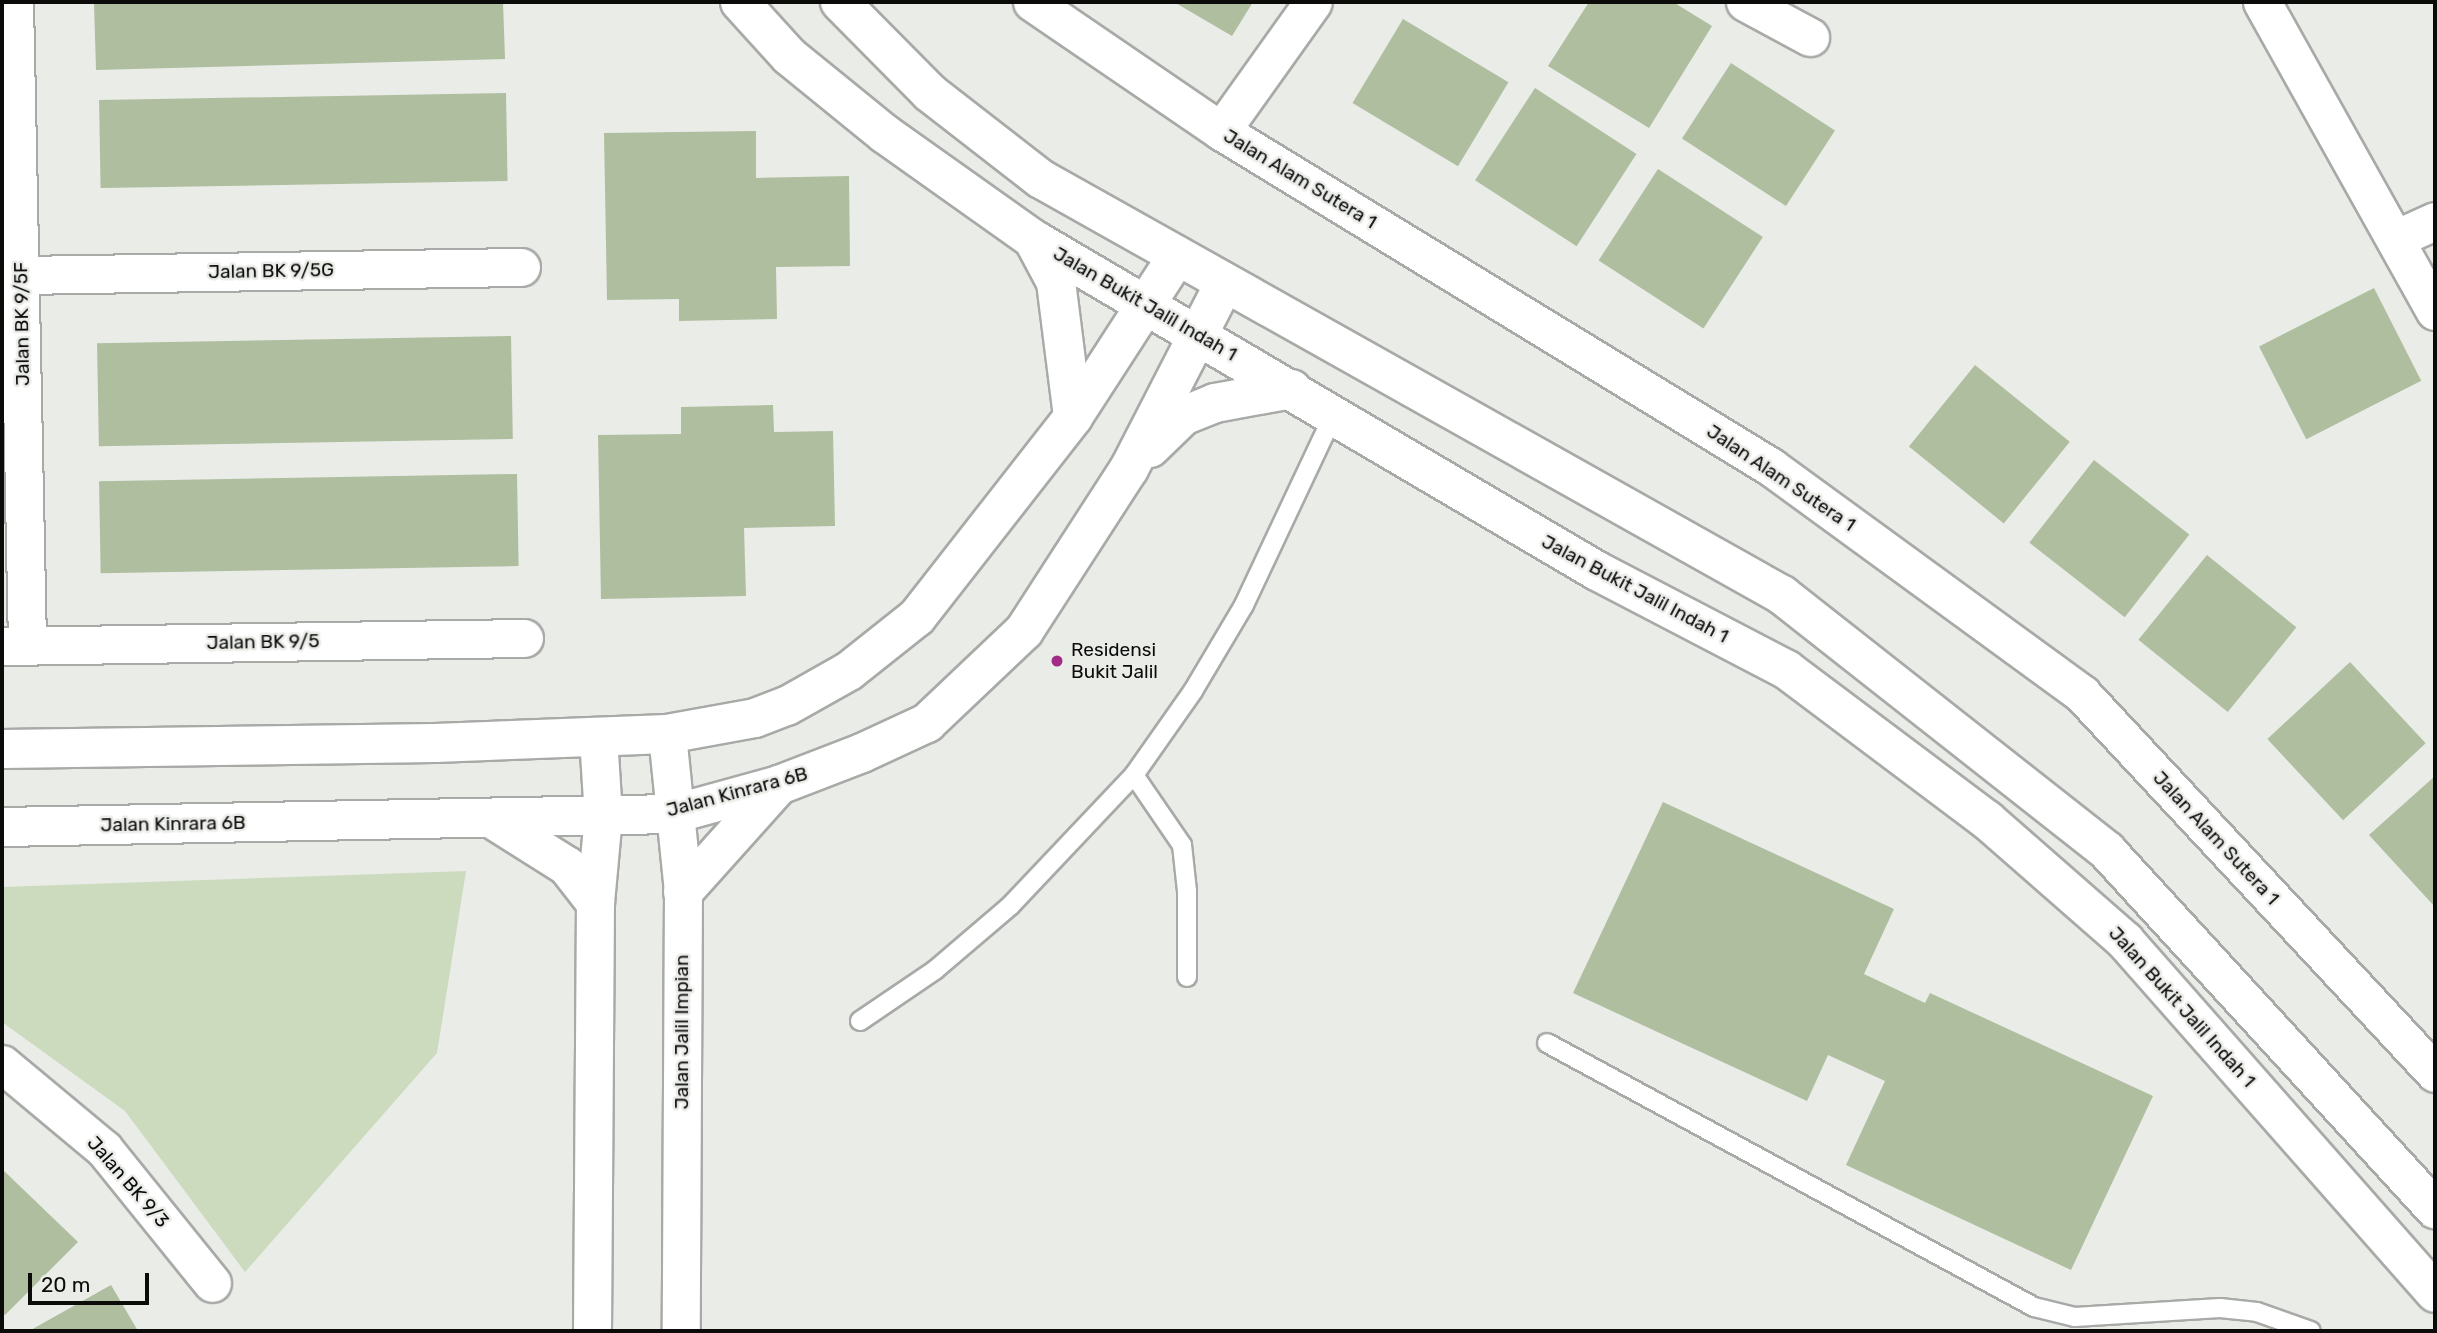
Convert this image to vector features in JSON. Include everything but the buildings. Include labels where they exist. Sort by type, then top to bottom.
[{"type":"street","name":"Jalan BK 9/5F","points":[[14,2],[21,275],[15,646]]},
{"type":"street","name":"Jalan Bukit Jalil Indah 1","points":[[740,2],[800,65],[885,134],[1033,239],[1198,338],[1292,389],[1332,418],[1597,571],[1787,670],[1987,820],[2125,941],[2435,1293]]},
{"type":"street","points":[[841,2],[930,93],[1041,179],[1782,595],[2107,850],[2435,1209]]},
{"type":"street","name":"Jalan Alam Sutera 1","points":[[1032,2],[1221,131],[1771,467],[2082,694],[2435,1073]]},
{"type":"street","points":[[1221,131],[1313,2]]},
{"type":"street","points":[[1745,2],[1810,37]]},
{"type":"street","points":[[2262,2],[2435,311]]},
{"type":"street","points":[[2395,239],[2435,221]]},
{"type":"street","points":[[1033,239],[1056,282],[1061,304],[1073,417]]},
{"type":"street","points":[[2,748],[435,743],[667,734],[755,718],[787,706],[881,648],[917,617],[1073,417],[1177,256]]},
{"type":"street","name":"Jalan BK 9/5G","points":[[21,275],[521,267]]},
{"type":"street","name":"Jalan Kinrara 6B","points":[[2,828],[674,814],[779,785],[927,723],[1024,631],[1129,469],[1224,284]]},
{"type":"street","points":[[1129,469],[1183,416],[1215,403],[1292,389]]},
{"type":"street","name":"Jalan BK 9/5","points":[[15,646],[524,638]]},
{"type":"street","name":"Jalan Jalil Impian","points":[[667,734],[683,892],[681,1331]]},
{"type":"street","points":[[592,1331],[595,902],[603,816],[598,736]]},
{"type":"street","points":[[683,892],[779,785]]},
{"type":"street","points":[[490,818],[568,866],[595,902]]},
{"type":"street","name":"Jalan BK 9/3","points":[[2,1064],[104,1149],[212,1283]]},
{"type":"lane","points":[[860,1021],[935,970],[1011,905],[1134,775],[1193,691],[1244,605],[1332,418]]},
{"type":"lane","points":[[1134,775],[1182,845],[1187,891],[1187,977]]},
{"type":"lane","points":[[1547,1043],[2034,1307],[2071,1324],[2220,1308],[2257,1312],[2311,1331]]},
{"type":"green space","points":[[466,871],[437,1053],[245,1272],[125,1111],[2,1022],[2,887]]},
{"type":"place","name":"Residensi Bukit Jalil","points":[[1057,661]]}]
